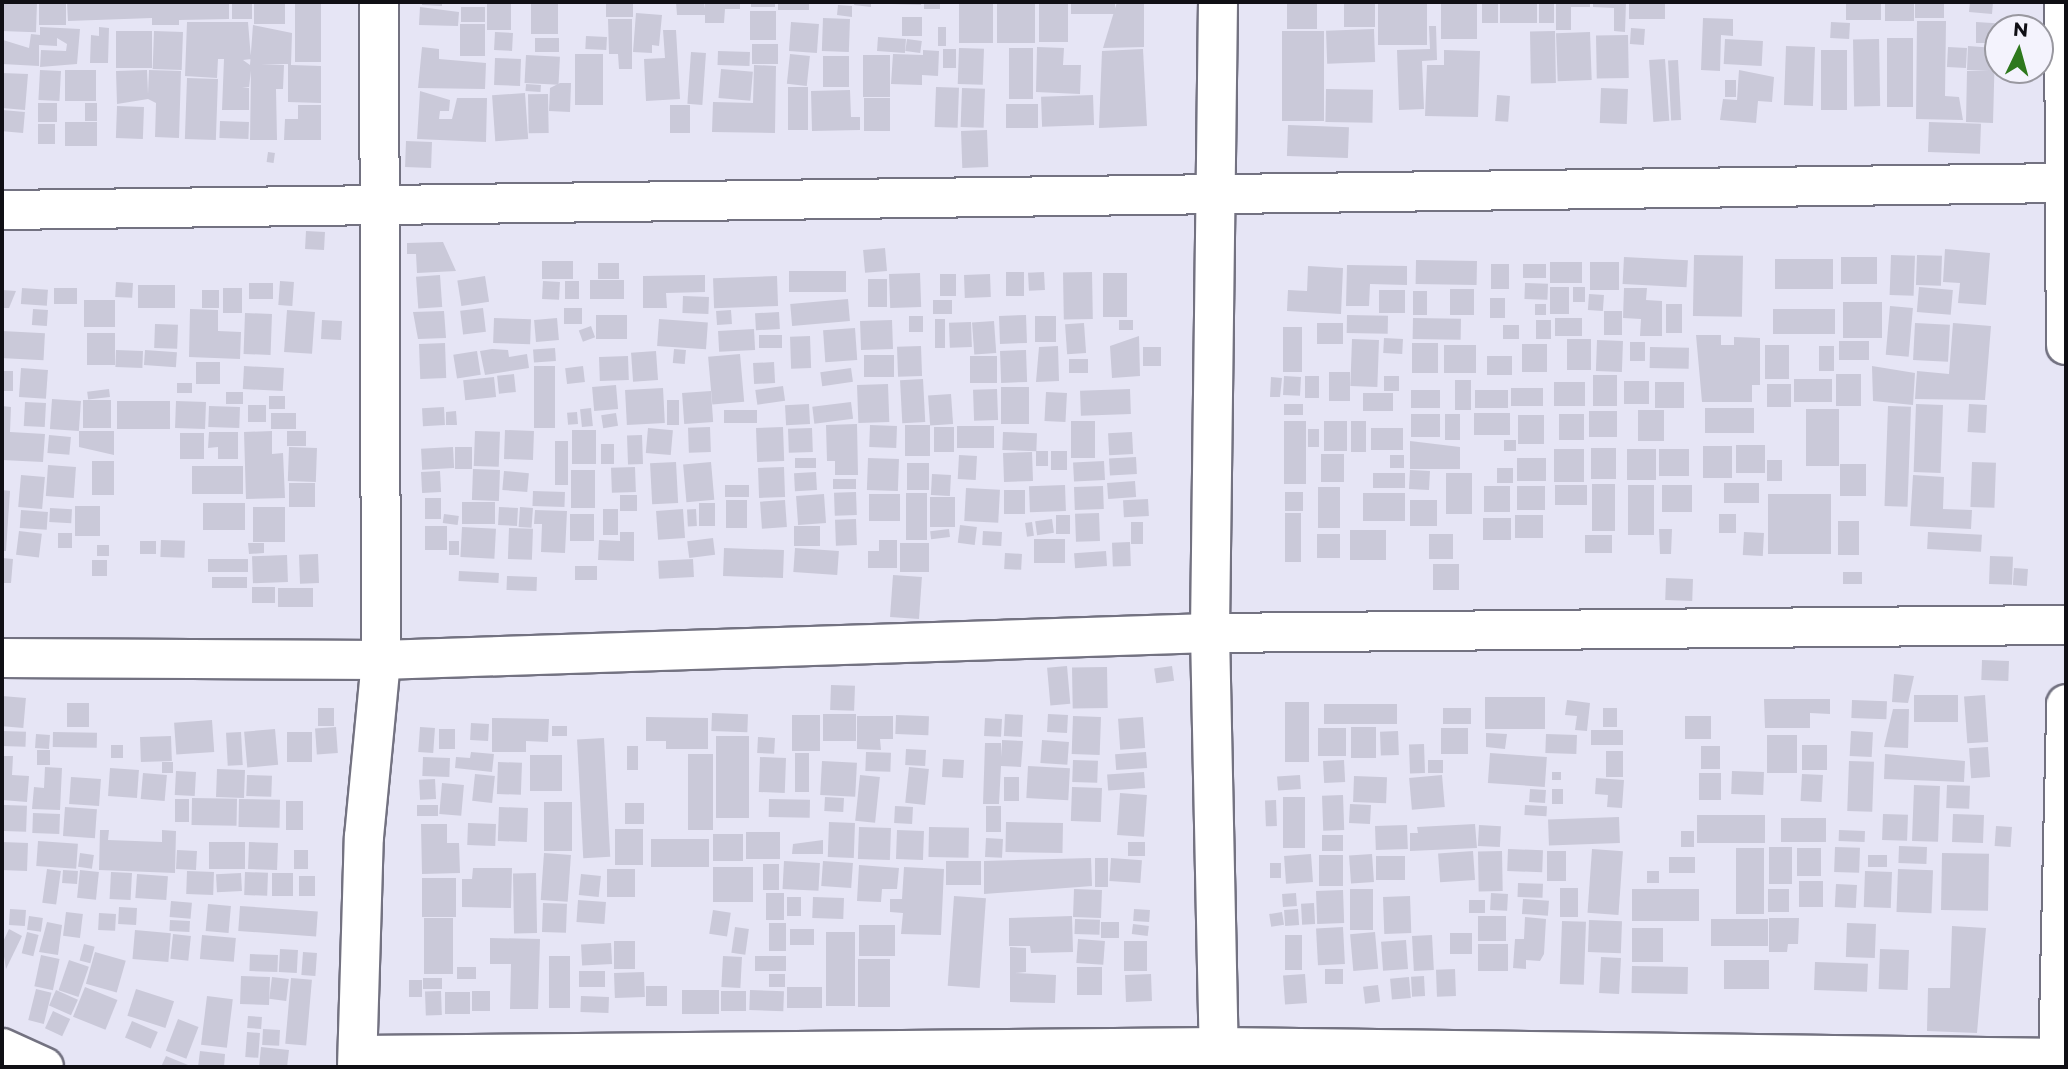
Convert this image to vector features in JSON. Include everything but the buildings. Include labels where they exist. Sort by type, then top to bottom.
[{"type":"street","points":[[379,2],[381,660],[364,837],[358,1061],[1219,1057],[2061,1061],[2066,704]]},
{"type":"street","points":[[1218,2],[1213,197],[1210,634],[1219,1057]]},
{"type":"street","points":[[2064,2],[2066,345]]},
{"type":"street","points":[[2,211],[379,201],[1213,197],[2065,183]]},
{"type":"street","points":[[2,658],[381,660],[1210,634],[2066,625]]},
{"type":"street","points":[[2,1048],[44,1067]]}]
